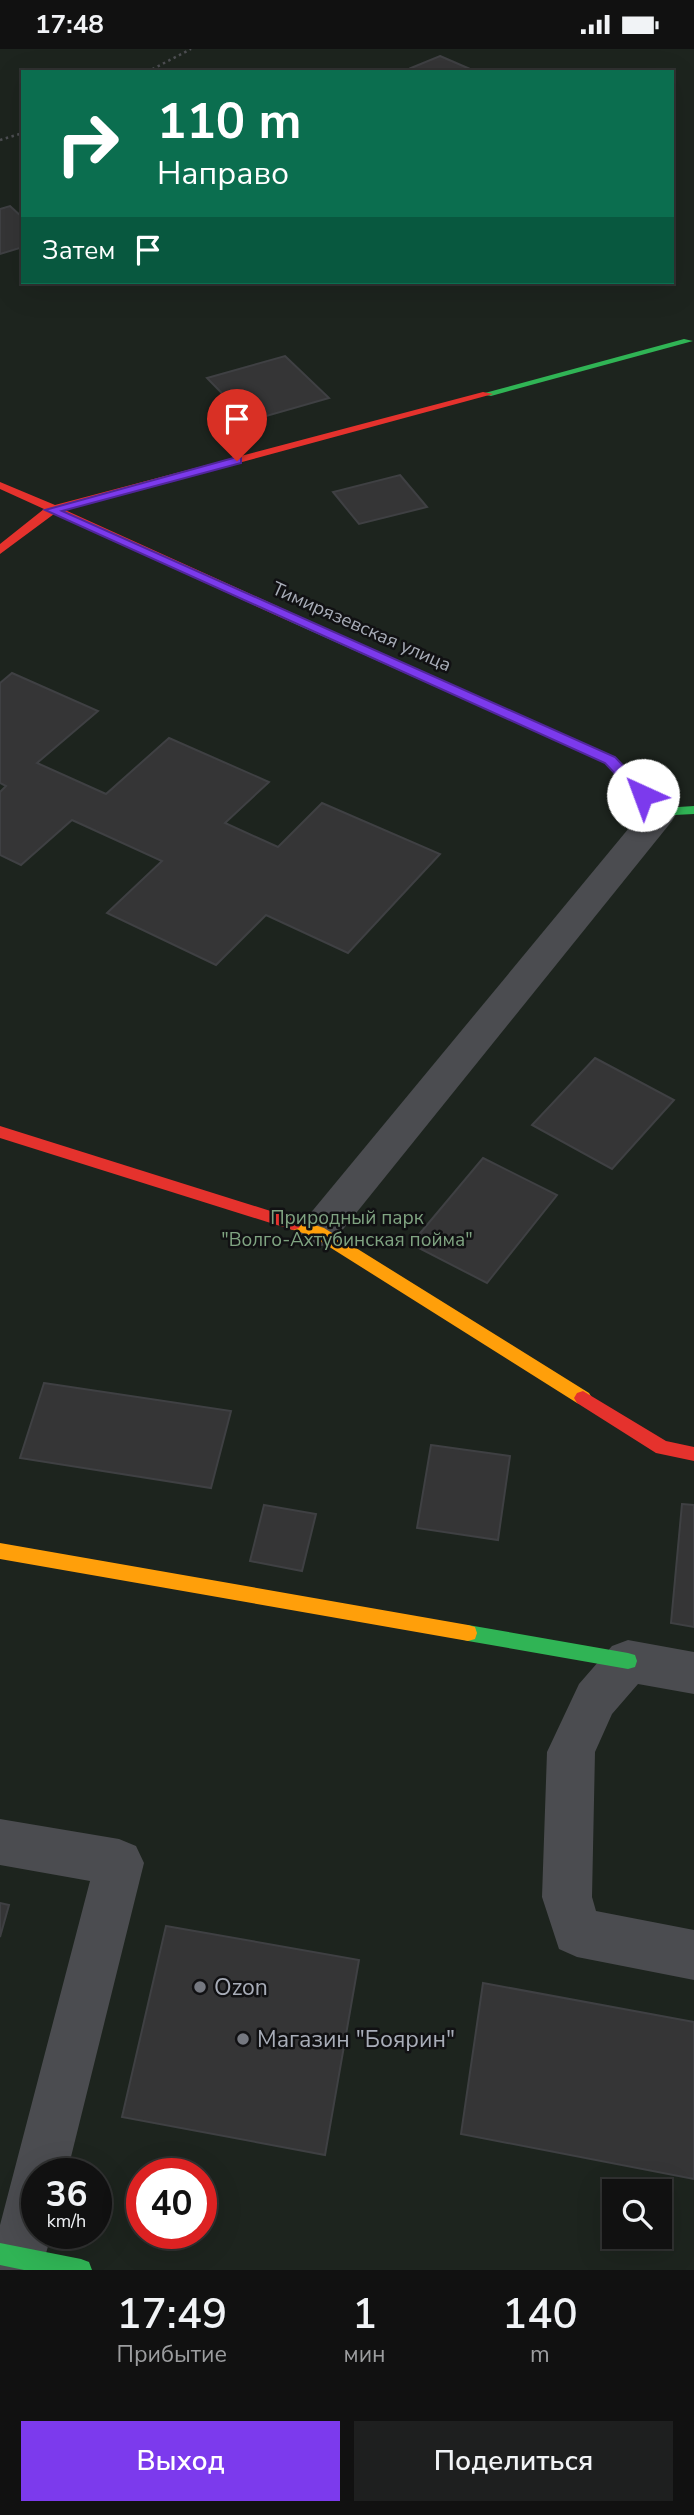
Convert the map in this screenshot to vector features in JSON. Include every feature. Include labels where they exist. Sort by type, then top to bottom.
[{"type":"street","points":[[0,550],[51,510],[688,341]]},
{"type":"street","name":"Тимирязевская улица","points":[[0,485],[610,760],[677,811]]},
{"type":"street","points":[[318,1232],[677,811]]},
{"type":"street","points":[[0,1132],[318,1232],[662,1448],[694,1454]]},
{"type":"street","points":[[0,1551],[694,1673]]},
{"type":"street","points":[[628,1661],[595,1699],[571,1752],[567,1897],[578,1932],[694,1955]]},
{"type":"street","points":[[0,1842],[119,1863],[44,2158]]},
{"type":"street","points":[[21,2226],[9,2256],[81,2270]]},
{"type":"path","points":[[151,70],[191,49]]},
{"type":"path","points":[[0,140],[21,134]]},
{"type":"green space","name":"Природный парк \"Волго-Ахтубинская пойма\"","points":[[0,49],[694,49],[694,2270],[0,2270]]},
{"type":"building","points":[[440,56],[472,70],[414,70],[411,68]]},
{"type":"building","points":[[10,206],[21,216],[21,248],[0,254],[0,209]]},
{"type":"building","points":[[285,356],[329,398],[249,421],[207,378]]},
{"type":"building","points":[[400,475],[427,507],[359,524],[333,492]]},
{"type":"building","points":[[12,673],[98,711],[37,763],[106,794],[169,738],[269,782],[225,823],[278,847],[322,803],[440,854],[348,953],[266,915],[216,965],[107,913],[162,861],[72,820],[21,865],[0,855],[0,792],[6,786],[0,783],[0,683]]},
{"type":"building","points":[[595,1058],[674,1100],[612,1169],[532,1125]]},
{"type":"building","points":[[483,1158],[557,1195],[487,1283],[411,1244]]},
{"type":"building","points":[[44,1383],[231,1411],[211,1488],[20,1458]]},
{"type":"building","points":[[431,1445],[510,1456],[498,1540],[417,1528]]},
{"type":"building","points":[[682,1504],[694,1505],[694,1627],[671,1623]]},
{"type":"building","points":[[264,1505],[316,1514],[302,1571],[250,1561]]},
{"type":"building","points":[[0,1903],[9,1905],[0,1937]]},
{"type":"building","name":"Магазин \"Боярин\"","points":[[166,1926],[359,1960],[325,2155],[122,2117]]},
{"type":"building","points":[[483,1983],[694,2022],[694,2179],[461,2134]]},
{"type":"traffic: fast","points":[[487,394],[688,341]]},
{"type":"traffic: fast","points":[[295,619],[610,760],[660,813],[694,810]]},
{"type":"traffic: fast","points":[[468,1633],[628,1661]]},
{"type":"traffic: fast","points":[[0,2254],[81,2270]]},
{"type":"traffic: slow","points":[[293,1224],[318,1232],[583,1398]]},
{"type":"traffic: slow","points":[[0,1551],[468,1633]]},
{"type":"traffic: jam","points":[[0,550],[51,510],[487,394]]},
{"type":"traffic: jam","points":[[0,485],[295,619]]},
{"type":"traffic: jam","points":[[0,1132],[293,1224]]},
{"type":"traffic: jam","points":[[583,1398],[662,1448],[694,1454]]},
{"type":"place","name":"Ozon","points":[[200,1987]]},
{"type":"place","name":"Магазин \"Боярин\"","points":[[243,2039]]},
{"type":"route","points":[[237,461],[51,510],[610,760],[643,795]]}]
